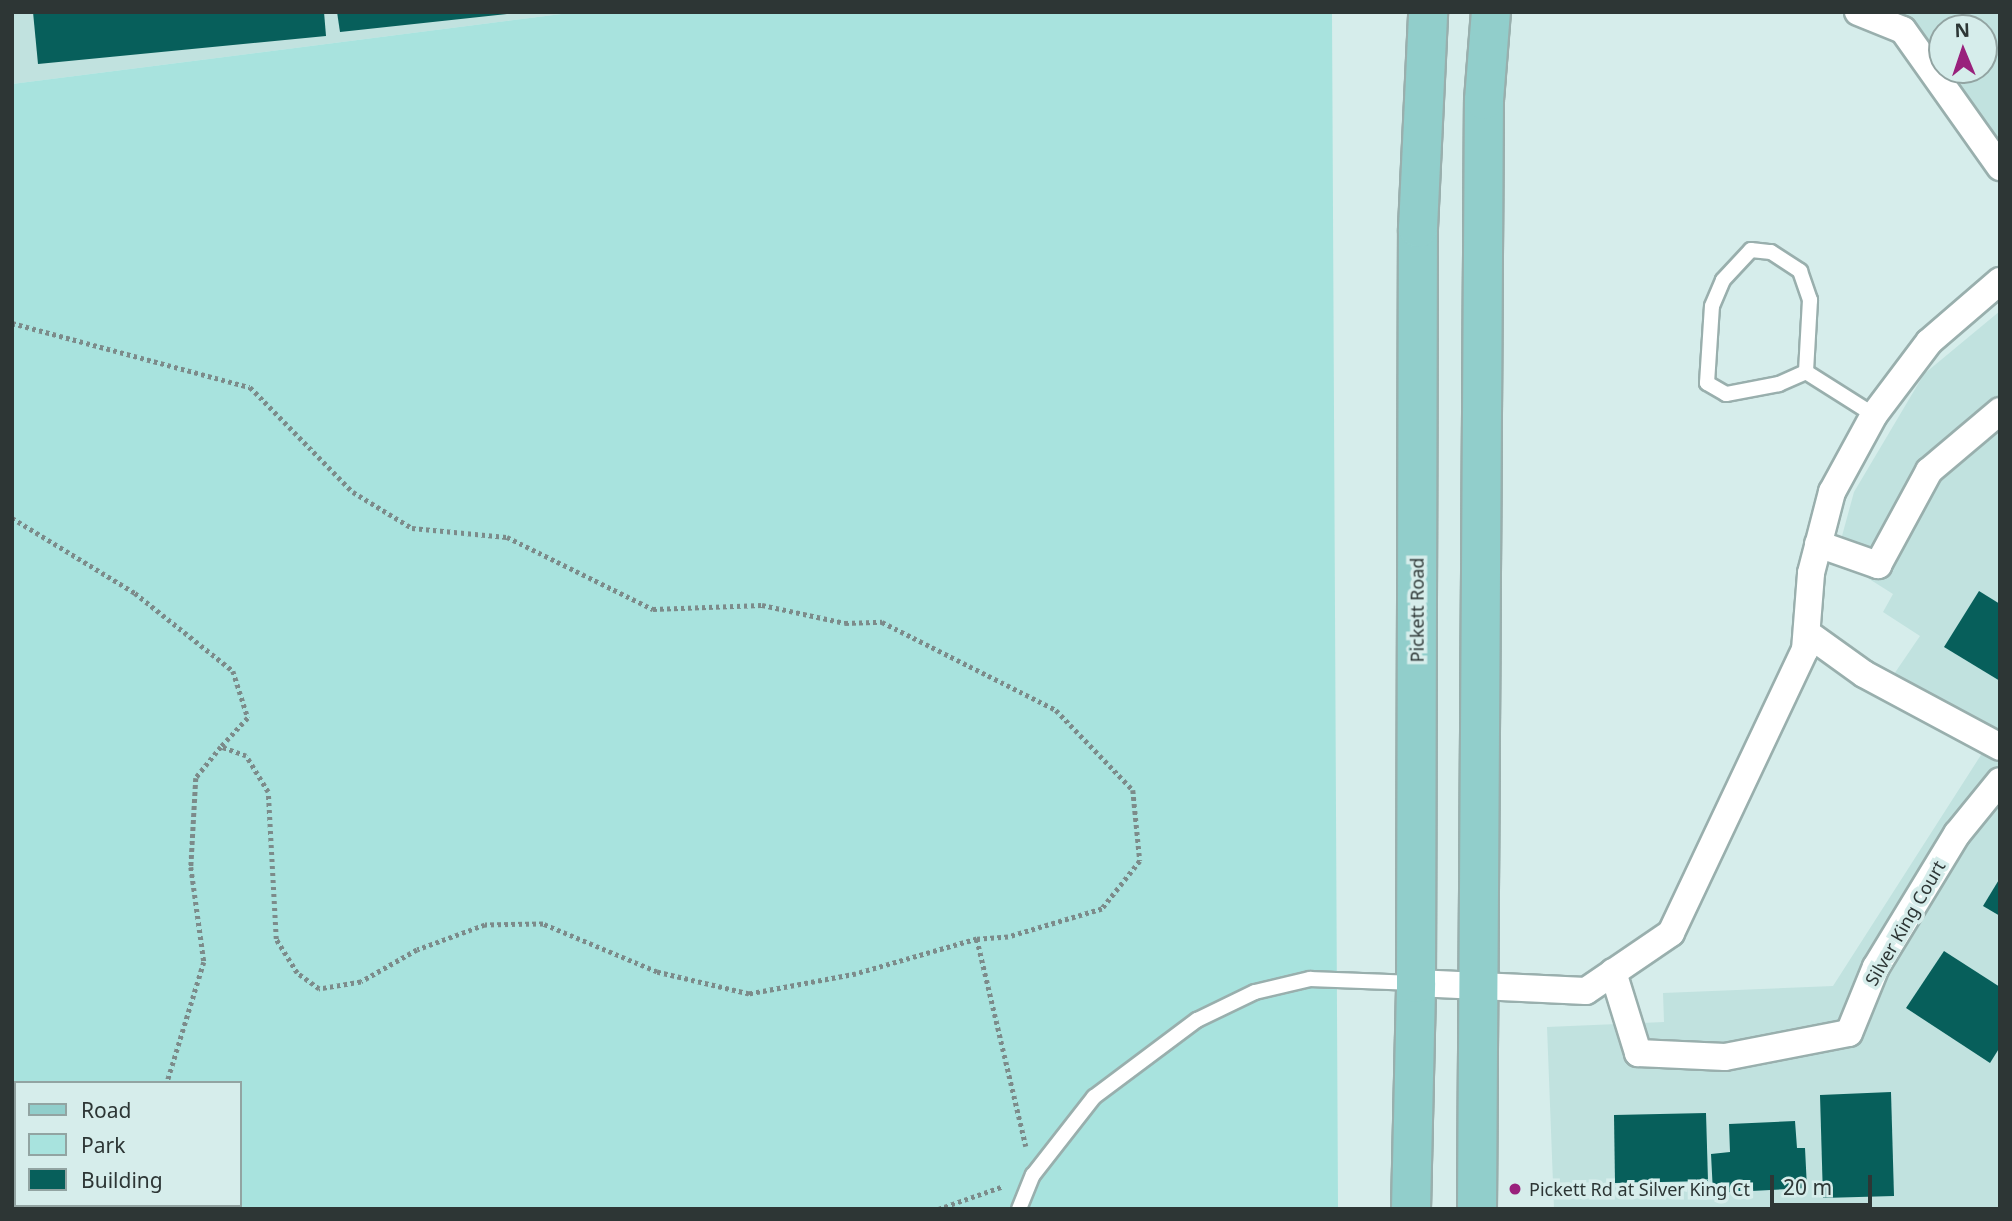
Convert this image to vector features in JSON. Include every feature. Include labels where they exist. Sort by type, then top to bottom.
[{"type":"main road","name":"Pickett Road","points":[[1411,1209],[1416,983],[1418,242],[1428,12]]},
{"type":"main road","points":[[1477,1209],[1484,100],[1491,12]]},
{"type":"street","points":[[1858,12],[1903,30],[2000,167]]},
{"type":"street","points":[[1416,983],[1586,991],[1671,933],[1805,650],[1818,544],[1832,492],[1874,415],[1929,342],[2000,281]]},
{"type":"street","points":[[1818,544],[1878,565],[1929,471],[2000,411]]},
{"type":"street","points":[[1807,633],[1864,674],[2000,747]]},
{"type":"street","name":"Silver King Court","points":[[1613,972],[1638,1053],[1725,1057],[1849,1033],[1875,967],[1957,834],[2000,781]]},
{"type":"lane","points":[[1751,250],[1770,252],[1800,271],[1810,300],[1806,372],[1779,384],[1726,394],[1707,383],[1712,306],[1723,280],[1751,250]]},
{"type":"lane","points":[[1806,372],[1874,415]]},
{"type":"lane","points":[[1019,1209],[1033,1175],[1094,1097],[1197,1020],[1255,992],[1310,979],[1416,983]]},
{"type":"path","points":[[12,323],[250,387],[354,492],[412,528],[507,537],[653,609],[762,605],[845,623],[882,622],[1056,710],[1133,790],[1140,861],[1102,909],[1008,937],[977,939],[856,974],[749,994],[657,972],[543,924],[485,925],[416,950],[361,982],[319,989],[297,973],[276,939],[268,792],[246,756],[220,747]]},
{"type":"path","points":[[12,518],[135,593],[233,671],[248,718],[220,747],[196,778],[191,867],[204,962],[168,1081]]},
{"type":"path","points":[[937,1209],[1033,1175],[977,939]]},
{"type":"shaded area","points":[[12,12],[577,12],[12,84]]},
{"type":"shaded area","points":[[1883,12],[2000,12],[2000,141],[1957,84],[1998,84],[1998,14],[1928,14],[1928,53]]},
{"type":"shaded area","points":[[2000,311],[2000,1209],[1554,1209],[1547,1027],[1664,1022],[1663,993],[1833,986],[1988,744],[1890,680],[1920,636],[1883,612],[1893,594],[1836,558],[1854,492],[1924,374]]},
{"type":"green space","points":[[577,12],[1332,12],[1338,1209],[12,1209],[12,84]]},
{"type":"building","points":[[33,12],[324,12],[326,36],[38,64]]},
{"type":"building","points":[[337,12],[507,12],[507,14],[340,32]]},
{"type":"building","points":[[1979,591],[2000,604],[2000,681],[1944,647]]},
{"type":"building","points":[[2000,878],[2000,916],[1983,906]]},
{"type":"building","points":[[1944,951],[2000,987],[2000,1047],[1990,1063],[1906,1008]]},
{"type":"building","points":[[1891,1092],[1894,1196],[1823,1198],[1820,1095]]},
{"type":"building","points":[[1706,1113],[1708,1181],[1615,1183],[1614,1115]]},
{"type":"building","points":[[1795,1121],[1797,1148],[1805,1148],[1807,1188],[1713,1193],[1711,1154],[1730,1152],[1729,1124]]},
{"type":"place","name":"Pickett Rd at Silver King Ct","points":[[1515,1189]]}]
